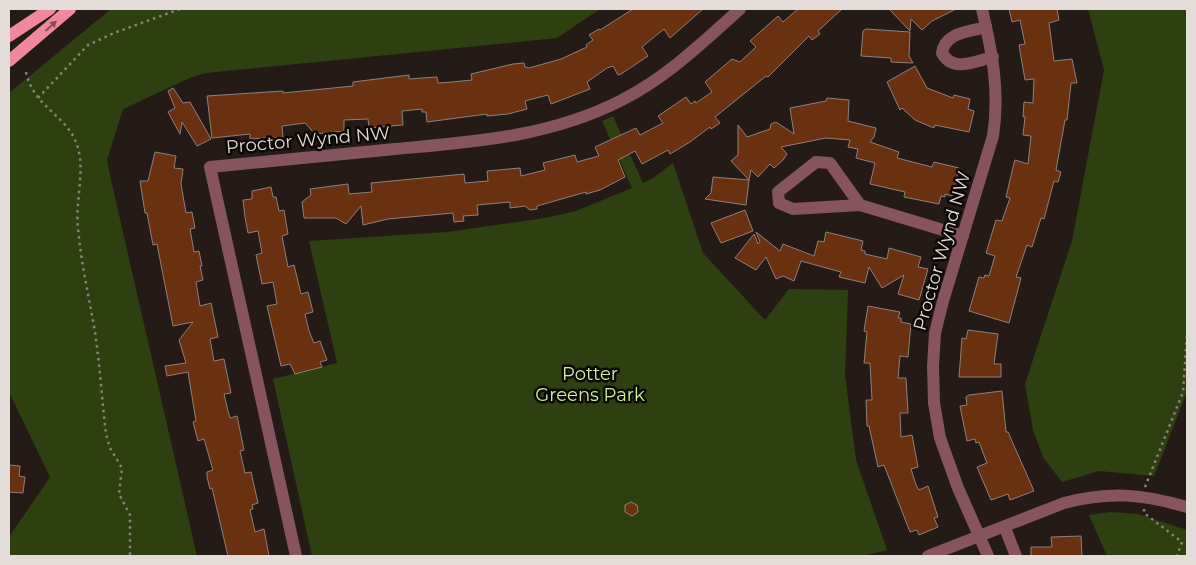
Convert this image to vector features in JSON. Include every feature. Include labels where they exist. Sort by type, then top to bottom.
[{"type":"main road","points":[[9,36],[50,9]]},
{"type":"main road","points":[[9,61],[70,9]]},
{"type":"street","name":"Proctor Wynd NW","points":[[296,556],[210,167],[480,142],[555,127],[603,110],[642,89],[671,70],[740,9]]},
{"type":"street","name":"Proctor Wynd NW","points":[[982,9],[993,57],[997,94],[993,136],[935,333],[933,366],[934,403],[940,438],[948,463],[988,556]]},
{"type":"street","points":[[986,27],[952,36],[946,41],[942,53],[950,64],[957,65],[993,57]]},
{"type":"street","points":[[860,205],[830,163],[816,162],[778,192],[779,203],[794,209],[860,205],[963,236]]},
{"type":"street","points":[[928,556],[1006,528],[1064,503],[1106,495],[1126,494],[1158,499],[1187,507]]},
{"type":"street","points":[[1006,528],[1016,556]]},
{"type":"path","points":[[38,98],[88,45],[114,33],[180,9]]},
{"type":"path","points":[[26,72],[29,86],[38,98],[71,131],[80,156],[77,206],[80,248],[95,334],[106,434],[110,448],[122,468],[119,494],[130,515],[132,532],[130,556]]},
{"type":"path","points":[[1149,475],[1183,392],[1187,334]]},
{"type":"path","points":[[1151,517],[1182,542],[1177,556]]},
{"type":"green space","points":[[111,9],[600,9],[557,38],[206,73],[192,77],[123,109],[107,160],[197,556],[9,556],[9,537],[50,477],[9,392],[9,93]]},
{"type":"green space","points":[[1088,9],[1187,9],[1187,392],[1154,476],[1099,471],[1062,482],[1043,457],[1033,430],[1025,384],[1072,241],[1104,70]]},
{"type":"green space","name":"Potter Greens Park","points":[[613,116],[643,183],[673,163],[703,253],[765,320],[789,289],[848,290],[845,375],[856,460],[887,550],[863,556],[312,556],[273,379],[337,363],[309,241],[447,232],[545,218],[576,211],[632,188],[602,121]]},
{"type":"green space","points":[[1110,512],[1138,514],[1187,530],[1187,556],[1107,556],[1089,515]]},
{"type":"building","points":[[633,9],[703,9],[670,38],[664,29],[642,47],[648,56],[621,74],[618,75],[613,66],[607,68],[587,82],[590,89],[551,104],[548,95],[525,101],[527,109],[508,114],[487,116],[487,114],[427,122],[426,112],[422,112],[422,109],[402,111],[403,125],[369,128],[368,119],[344,120],[344,131],[315,134],[305,123],[282,126],[283,137],[250,139],[250,134],[212,138],[207,96],[283,91],[283,93],[353,86],[353,82],[409,75],[409,79],[437,77],[438,83],[472,80],[471,74],[513,64],[524,63],[525,67],[529,68],[561,59],[587,47],[586,45],[593,40],[589,35]]},
{"type":"building","points":[[798,9],[842,9],[818,31],[820,34],[812,40],[809,36],[768,77],[766,76],[715,117],[720,123],[711,129],[710,127],[670,154],[668,150],[642,164],[635,151],[618,160],[625,177],[600,190],[586,194],[586,192],[537,206],[537,209],[530,210],[525,206],[510,208],[510,202],[477,205],[478,215],[463,216],[464,221],[454,222],[453,213],[388,219],[363,225],[361,206],[346,224],[336,218],[304,218],[302,202],[311,195],[310,189],[348,184],[349,194],[372,192],[371,183],[464,174],[465,183],[488,181],[487,171],[520,168],[521,176],[545,170],[543,163],[575,155],[577,162],[599,156],[595,147],[636,128],[640,135],[663,123],[658,116],[686,97],[691,104],[695,101],[696,103],[712,92],[705,82],[732,59],[740,62],[756,47],[750,41],[778,16],[783,22]]},
{"type":"building","points":[[889,9],[956,9],[932,21],[922,30],[911,19],[910,31]]},
{"type":"building","points":[[1009,9],[1057,9],[1059,20],[1049,23],[1054,61],[1072,59],[1077,83],[1071,83],[1067,120],[1065,120],[1056,170],[1061,172],[1058,182],[1054,181],[1044,219],[1041,218],[1032,247],[1027,245],[1016,277],[1021,278],[1009,323],[969,311],[979,277],[989,276],[995,256],[986,253],[996,220],[1002,221],[1010,198],[1006,197],[1015,160],[1028,164],[1031,136],[1023,135],[1024,102],[1033,103],[1034,79],[1025,80],[1019,45],[1025,44],[1020,20],[1012,22]]},
{"type":"building","points":[[866,29],[910,32],[909,56],[913,63],[891,62],[891,58],[861,56],[863,31]]},
{"type":"building","points":[[915,66],[927,88],[953,98],[954,95],[970,99],[968,109],[974,111],[969,132],[935,125],[934,128],[915,120],[902,108],[900,110],[887,82]]},
{"type":"building","points":[[173,88],[183,103],[190,102],[211,139],[197,146],[182,122],[180,134],[168,112],[175,108],[168,91]]},
{"type":"building","points":[[827,98],[849,100],[848,121],[876,128],[874,137],[870,142],[899,152],[897,158],[932,167],[934,162],[959,168],[952,196],[945,194],[945,197],[941,196],[939,204],[904,197],[905,192],[870,184],[875,163],[856,158],[858,149],[848,147],[850,140],[826,138],[781,147],[787,154],[783,160],[774,168],[770,164],[758,177],[751,170],[749,180],[731,161],[738,155],[738,125],[747,137],[770,129],[771,124],[776,122],[794,134],[790,108],[826,101]]},
{"type":"building","points":[[155,152],[176,156],[174,168],[183,169],[181,184],[186,213],[192,212],[195,228],[190,229],[194,252],[199,251],[202,266],[200,266],[203,280],[196,282],[200,306],[211,303],[218,337],[210,339],[214,361],[224,359],[231,393],[224,394],[228,411],[230,418],[237,416],[244,450],[240,451],[245,473],[251,472],[258,503],[252,505],[253,509],[250,510],[255,532],[264,529],[269,556],[228,556],[212,488],[210,489],[207,477],[207,472],[213,470],[204,439],[198,441],[193,422],[196,421],[188,372],[167,376],[165,366],[186,363],[179,340],[193,322],[173,326],[157,244],[153,245],[147,213],[145,213],[140,181],[148,181]]},
{"type":"building","points":[[713,177],[749,180],[746,205],[705,199],[711,193]]},
{"type":"building","points":[[271,187],[273,197],[276,197],[279,211],[284,210],[288,234],[282,236],[288,267],[294,265],[301,294],[308,292],[313,312],[305,314],[309,331],[314,343],[320,341],[327,360],[320,362],[322,367],[295,374],[290,364],[281,366],[267,306],[277,304],[273,282],[262,284],[256,255],[262,253],[258,231],[248,233],[245,217],[243,200],[252,199],[252,191]]},
{"type":"building","points":[[745,210],[753,231],[721,243],[711,223]]},
{"type":"building","points":[[756,232],[780,251],[783,244],[814,256],[818,241],[824,242],[826,232],[863,241],[861,250],[865,251],[865,254],[887,259],[889,248],[921,257],[918,267],[928,269],[919,300],[898,294],[904,275],[882,288],[869,267],[865,283],[839,277],[841,272],[801,261],[794,281],[783,276],[776,279],[766,257],[756,270],[735,258],[754,234],[758,244],[760,242]]},
{"type":"building","points":[[868,306],[900,312],[898,318],[901,318],[901,322],[911,324],[908,357],[900,356],[898,378],[906,378],[908,413],[900,413],[901,437],[912,435],[918,467],[911,469],[916,485],[919,490],[928,486],[938,517],[934,518],[938,527],[919,535],[917,530],[910,532],[884,465],[878,467],[869,426],[867,426],[866,400],[872,400],[870,363],[864,363],[867,332],[864,331]]},
{"type":"building","points":[[968,330],[998,334],[994,364],[1001,364],[1001,377],[959,377],[962,338],[966,339]]},
{"type":"building","points":[[1002,391],[1006,432],[1008,432],[1034,491],[1010,500],[1008,494],[991,500],[977,467],[987,463],[979,442],[976,443],[975,439],[967,441],[960,406],[967,405],[966,397],[969,395]]},
{"type":"building","points":[[9,465],[20,466],[19,476],[25,477],[23,493],[9,492]]},
{"type":"building","points":[[631,502],[637,505],[638,512],[632,516],[625,512],[625,505]]},
{"type":"building","points":[[1081,536],[1082,556],[1031,556],[1031,547],[1052,547],[1051,537]]}]
